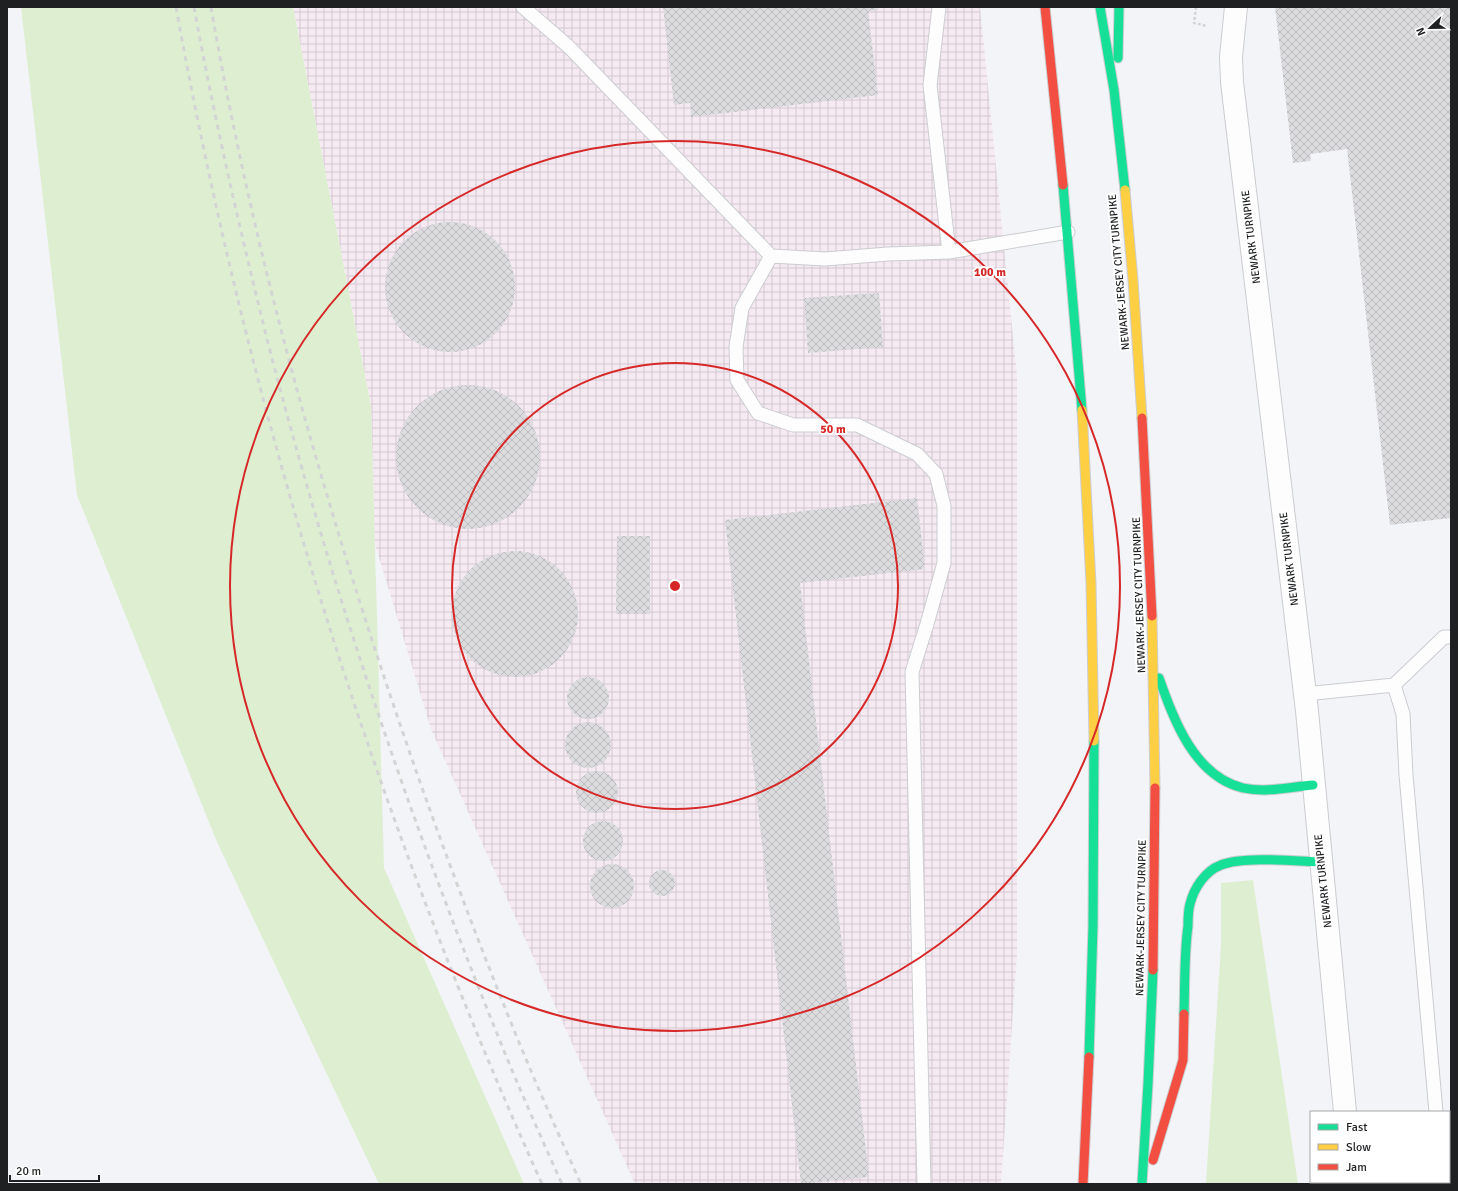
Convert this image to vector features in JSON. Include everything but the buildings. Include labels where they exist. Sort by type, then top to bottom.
[{"type":"highway","points":[[1045,7],[1068,232],[1081,387],[1093,648],[1095,752],[1094,874],[1092,981],[1083,1184]]},
{"type":"highway","name":"NEWARK-JERSEY CITY TURNPIKE","points":[[1100,7],[1117,115],[1141,386],[1147,493],[1153,660],[1155,832],[1153,974],[1142,1184]]},
{"type":"highway","points":[[1117,115],[1119,7]]},
{"type":"highway","points":[[1153,660],[1176,722],[1193,750],[1210,771],[1231,785],[1242,788],[1263,789],[1313,785]]},
{"type":"highway","points":[[1146,1184],[1183,1060],[1186,939],[1190,904],[1196,890],[1203,878],[1210,871],[1221,865],[1232,862],[1253,860],[1321,862]]},
{"type":"street","name":"NEWARK TURNPIKE","points":[[1236,7],[1231,57],[1232,82],[1305,694],[1345,1111]]},
{"type":"lane","points":[[523,7],[569,47],[771,256],[825,259],[888,254],[948,252],[1068,232]]},
{"type":"lane","points":[[939,7],[930,86],[948,252]]},
{"type":"lane","points":[[771,256],[742,308],[736,347],[737,380],[758,413],[793,425],[857,425],[917,454],[936,474],[944,506],[944,563],[912,672],[924,1184]]},
{"type":"lane","points":[[1305,694],[1394,684],[1444,637],[1451,636]]},
{"type":"lane","points":[[1394,684],[1403,714],[1406,775],[1436,1111]]},
{"type":"shaded area","points":[[293,7],[980,7],[1017,377],[1017,954],[1001,1184],[635,1184],[431,729],[375,544],[371,406]]},
{"type":"green space","points":[[21,7],[293,7],[371,406],[384,868],[524,1184],[379,1184],[217,842],[77,495]]},
{"type":"green space","points":[[1253,880],[1298,1184],[1206,1184],[1221,945],[1221,883]]},
{"type":"railway","points":[[176,7],[206,158],[240,309],[279,459],[323,607],[371,754],[424,899],[481,1042],[542,1184]]},
{"type":"railway","points":[[194,7],[227,171],[266,335],[315,513],[342,601],[370,689],[431,863],[506,1055],[562,1184]]},
{"type":"railway","points":[[211,7],[239,150],[272,293],[309,434],[369,632],[428,804],[491,974],[581,1184]]},
{"type":"traffic: fast","points":[[1100,7],[1114,90],[1125,190]]},
{"type":"traffic: fast","points":[[1118,58],[1119,7]]},
{"type":"traffic: fast","points":[[1063,185],[1082,410]]},
{"type":"traffic: fast","points":[[1159,678],[1179,728],[1188,744],[1211,772],[1226,782],[1243,788],[1269,790],[1313,785]]},
{"type":"traffic: fast","points":[[1089,1057],[1093,926],[1094,741]]},
{"type":"traffic: fast","points":[[1184,1014],[1185,959],[1189,909],[1194,892],[1205,876],[1215,868],[1231,862],[1256,860],[1321,862]]},
{"type":"traffic: fast","points":[[1142,1184],[1153,970]]},
{"type":"traffic: slow","points":[[1125,190],[1133,280],[1142,418]]},
{"type":"traffic: slow","points":[[1082,410],[1091,583],[1094,741]]},
{"type":"traffic: slow","points":[[1152,616],[1155,788]]},
{"type":"traffic: jam","points":[[1045,7],[1063,185]]},
{"type":"traffic: jam","points":[[1142,418],[1152,616]]},
{"type":"traffic: jam","points":[[1153,970],[1155,788]]},
{"type":"traffic: jam","points":[[1153,1160],[1183,1060],[1184,1014]]},
{"type":"traffic: jam","points":[[1083,1184],[1089,1057]]}]
